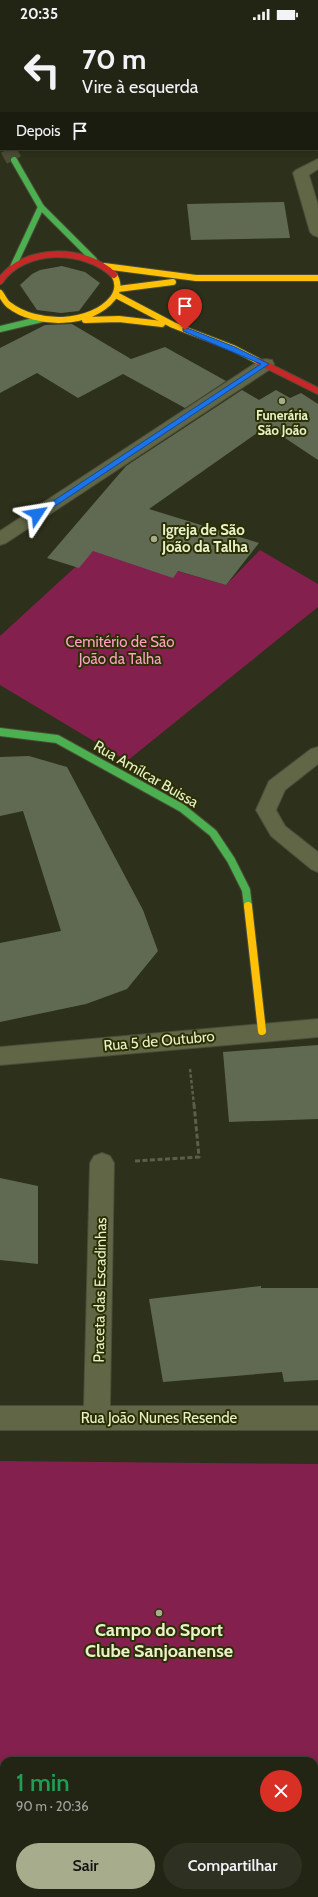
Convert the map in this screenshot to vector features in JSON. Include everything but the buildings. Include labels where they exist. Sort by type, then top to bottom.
[{"type":"street","points":[[14,160],[41,207],[94,260],[112,272],[117,280],[117,292],[109,304],[96,312],[80,318],[61,320]]},
{"type":"street","points":[[318,164],[301,173],[318,232]]},
{"type":"street","points":[[0,281],[13,266],[41,207]]},
{"type":"street","points":[[13,266],[27,260],[55,255],[78,256],[94,260]]},
{"type":"street","points":[[104,266],[196,278],[318,278]]},
{"type":"street","points":[[117,292],[196,278]]},
{"type":"street","points":[[160,318],[153,307],[155,299],[182,281]]},
{"type":"street","points":[[117,292],[173,325],[233,348],[318,391]]},
{"type":"street","points":[[0,293],[2,300],[12,308],[25,315],[42,319],[119,319],[173,325]]},
{"type":"street","points":[[0,329],[42,319]]},
{"type":"street","points":[[0,539],[266,364]]},
{"type":"street","name":"Rua Amílcar Buissa","points":[[0,732],[57,740],[182,808],[214,833],[231,860],[246,890],[262,1031]]},
{"type":"street","points":[[318,754],[276,786],[266,810],[278,831],[318,864]]},
{"type":"street","name":"Rua 5 de Outubro","points":[[0,1056],[262,1031],[318,1028]]},
{"type":"street","name":"Praceta das Escadinhas","points":[[97,1418],[102,1162]]},
{"type":"street","name":"Rua João Nunes Resende","points":[[0,1418],[318,1418]]},
{"type":"path","points":[[102,1162],[199,1157],[187,1039]]},
{"type":"green space","name":"Cemitério de São João da Talha","points":[[96,548],[226,585],[260,550],[318,584],[318,607],[127,761],[0,685],[0,636]]},
{"type":"green space","name":"Campo do Sport Clube Sanjoanense","points":[[0,1461],[318,1464],[318,1757],[0,1757]]},
{"type":"tunnel","points":[[9,150],[14,160]]},
{"type":"traffic: fast","points":[[14,160],[41,207],[94,260]]},
{"type":"traffic: fast","points":[[13,267],[41,207]]},
{"type":"traffic: fast","points":[[0,329],[42,319]]},
{"type":"traffic: fast","points":[[0,732],[57,739],[182,808],[213,833],[231,860],[246,890],[248,906]]},
{"type":"traffic: slow","points":[[104,266],[196,278],[318,278]]},
{"type":"traffic: slow","points":[[0,293],[9,305],[20,312],[33,316],[49,319],[81,317],[96,312],[107,305],[115,295],[118,285],[114,275]]},
{"type":"traffic: slow","points":[[118,289],[173,282]]},
{"type":"traffic: slow","points":[[116,295],[173,325],[233,348],[258,361]]},
{"type":"traffic: slow","points":[[85,320],[119,319],[162,324]]},
{"type":"traffic: slow","points":[[248,906],[262,1031]]},
{"type":"traffic: jam","points":[[0,281],[15,265],[26,260],[53,255],[67,255],[94,260],[114,275]]},
{"type":"traffic: jam","points":[[258,361],[318,391]]},
{"type":"place","name":"Funerária São João","points":[[282,401]]},
{"type":"place","name":"Igreja de São João da Talha","points":[[154,539]]},
{"type":"place","name":"Campo do Sport Clube Sanjoanense","points":[[159,1613]]},
{"type":"route","points":[[37,514],[266,364],[233,348],[185,330]]}]
